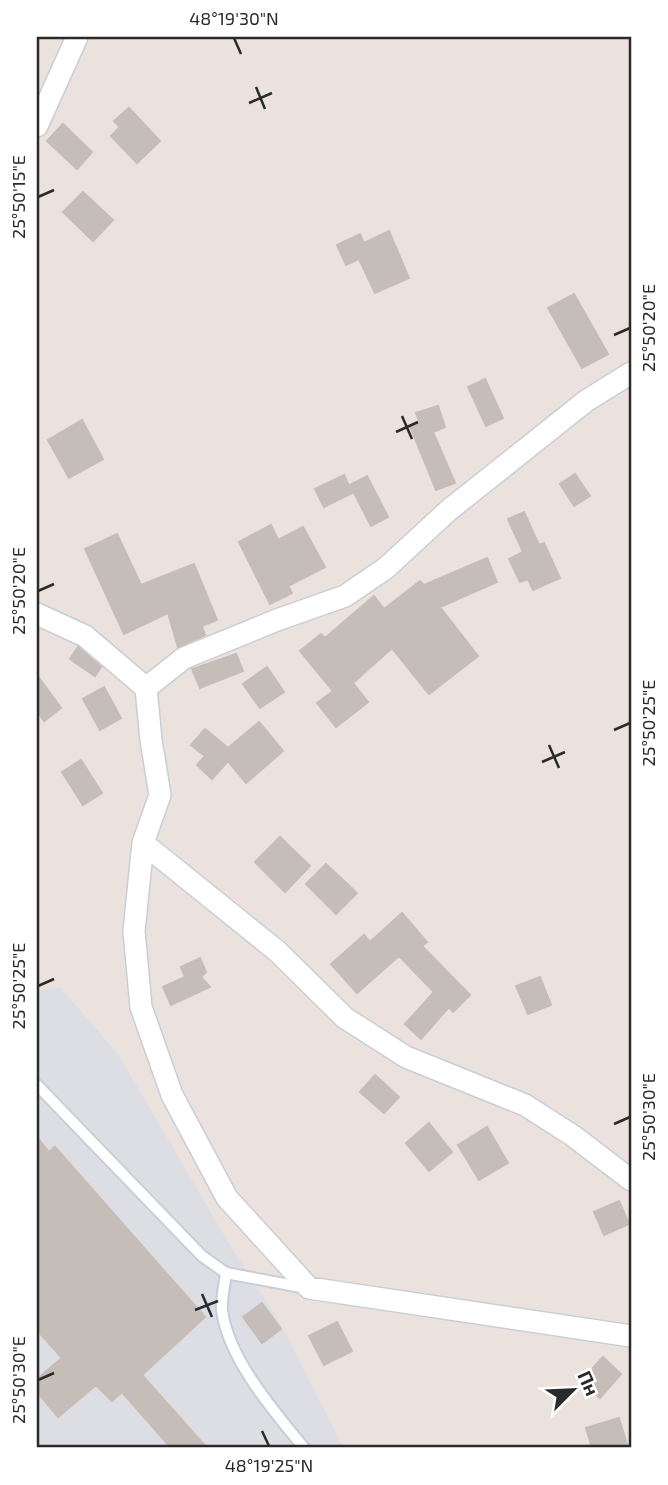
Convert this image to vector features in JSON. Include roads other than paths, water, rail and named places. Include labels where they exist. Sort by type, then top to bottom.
[{"type":"street","points":[[37,126],[77,37]]},
{"type":"street","points":[[146,688],[184,658],[276,620],[345,596],[386,568],[449,510],[586,401],[631,373]]},
{"type":"street","points":[[37,614],[85,636],[146,688],[160,794],[143,843],[134,931],[141,1007],[172,1095],[227,1198],[309,1289],[631,1336]]},
{"type":"street","points":[[143,843],[277,951],[345,1018],[406,1057],[525,1105],[572,1135],[631,1180]]},
{"type":"lane","points":[[37,1085],[202,1256],[226,1273],[309,1289]]},
{"type":"lane","points":[[226,1273],[222,1307],[228,1335],[274,1410],[304,1448]]}]
